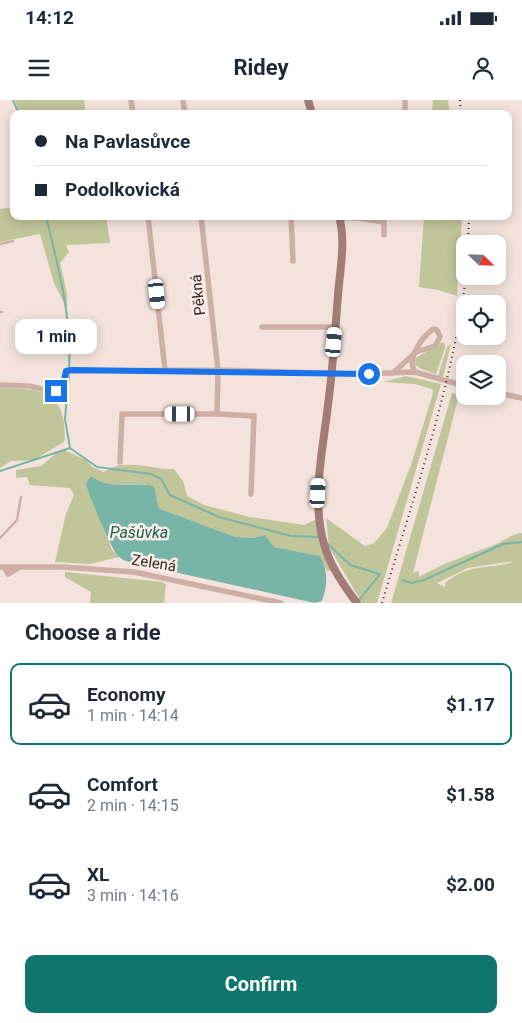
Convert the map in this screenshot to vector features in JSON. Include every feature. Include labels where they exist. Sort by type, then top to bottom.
[{"type":"street","points":[[148,220],[165,370]]},
{"type":"street","name":"Pěkná","points":[[201,220],[218,370],[217,414]]},
{"type":"street","points":[[291,220],[293,261]]},
{"type":"street","points":[[339,220],[342,241],[336,327],[319,478],[319,509],[324,545],[339,578],[357,603]]},
{"type":"street","points":[[371,220],[384,222],[384,235]]},
{"type":"street","points":[[262,327],[336,327]]},
{"type":"street","points":[[393,373],[416,352],[435,346],[440,337],[437,330],[433,329],[426,335],[416,352],[412,362],[412,368],[415,372]]},
{"type":"street","points":[[0,384],[29,386],[54,392],[62,387],[70,370],[415,372],[456,383]]},
{"type":"street","points":[[506,395],[522,398]]},
{"type":"street","points":[[120,462],[122,414],[254,416],[251,494]]},
{"type":"street","name":"Zelená","points":[[1,566],[8,574],[21,567],[62,567],[134,572],[282,603]]},
{"type":"lane","points":[[0,244],[13,242]]},
{"type":"lane","points":[[0,538],[17,520],[21,497]]},
{"type":"green space","points":[[15,100],[84,100],[85,110],[19,110]]},
{"type":"green space","points":[[433,100],[448,100],[449,110],[432,110]]},
{"type":"green space","points":[[10,208],[10,220],[107,220],[110,243],[66,245],[69,252],[60,263],[67,293],[67,309],[54,283],[40,234],[0,242],[0,209]]},
{"type":"green space","points":[[424,220],[462,220],[461,235],[456,235],[457,295],[419,287]]},
{"type":"green space","points":[[442,342],[445,344],[445,348],[436,374],[421,369],[415,364],[416,358]]},
{"type":"green space","points":[[451,344],[443,377],[438,376],[447,347]]},
{"type":"green space","points":[[406,376],[441,384],[377,603],[362,603],[329,547],[326,518],[365,546],[374,543],[387,528],[412,462],[433,393],[432,389],[414,384],[384,382]]},
{"type":"green space","points":[[0,388],[32,390],[50,396],[61,411],[64,423],[64,442],[34,460],[11,461],[0,468]]},
{"type":"green space","points":[[452,393],[456,394],[456,405],[413,573],[419,571],[419,577],[446,563],[522,533],[522,603],[391,603]],"holes":[[[514,561],[473,569],[455,576],[445,583],[445,587],[437,583],[468,568]]]},
{"type":"green space","points":[[64,450],[86,460],[92,467],[104,472],[120,465],[174,469],[183,481],[187,496],[204,505],[250,517],[304,525],[317,519],[332,570],[327,571],[319,556],[274,547],[265,535],[253,538],[236,537],[160,509],[157,505],[157,499],[145,484],[108,485],[99,482],[95,504],[112,550],[119,557],[90,564],[55,562],[66,514],[74,495],[70,488],[30,485],[27,477],[16,478],[16,470],[41,466],[55,454]]},
{"type":"green space","points":[[65,572],[163,582],[166,585],[164,603],[90,603],[91,592],[65,577]]},
{"type":"water","name":"Pašůvka","points":[[91,476],[98,481],[106,483],[153,486],[160,509],[236,537],[253,538],[265,535],[274,547],[320,556],[325,567],[326,578],[322,601],[315,603],[136,564],[122,559],[117,555],[90,497],[86,483]]},
{"type":"waterway","points":[[13,100],[17,110]]},
{"type":"waterway","points":[[47,220],[66,311],[69,369]]},
{"type":"waterway","points":[[69,374],[65,419],[70,448]]},
{"type":"waterway","points":[[0,471],[70,448],[97,467],[151,474],[161,479],[170,495],[219,517],[291,536],[319,537]]},
{"type":"waterway","points":[[402,580],[411,583],[424,580],[503,544],[522,542]]},
{"type":"waterway","points":[[327,543],[350,565],[380,574],[360,599]]},
{"type":"railway","points":[[460,100],[461,110]]},
{"type":"railway","points":[[468,235],[469,220]]},
{"type":"railway","points":[[382,603],[442,400],[460,318],[465,285]]},
{"type":"route","points":[[56,391],[63,385],[66,371],[72,370],[218,370],[369,374]]}]
